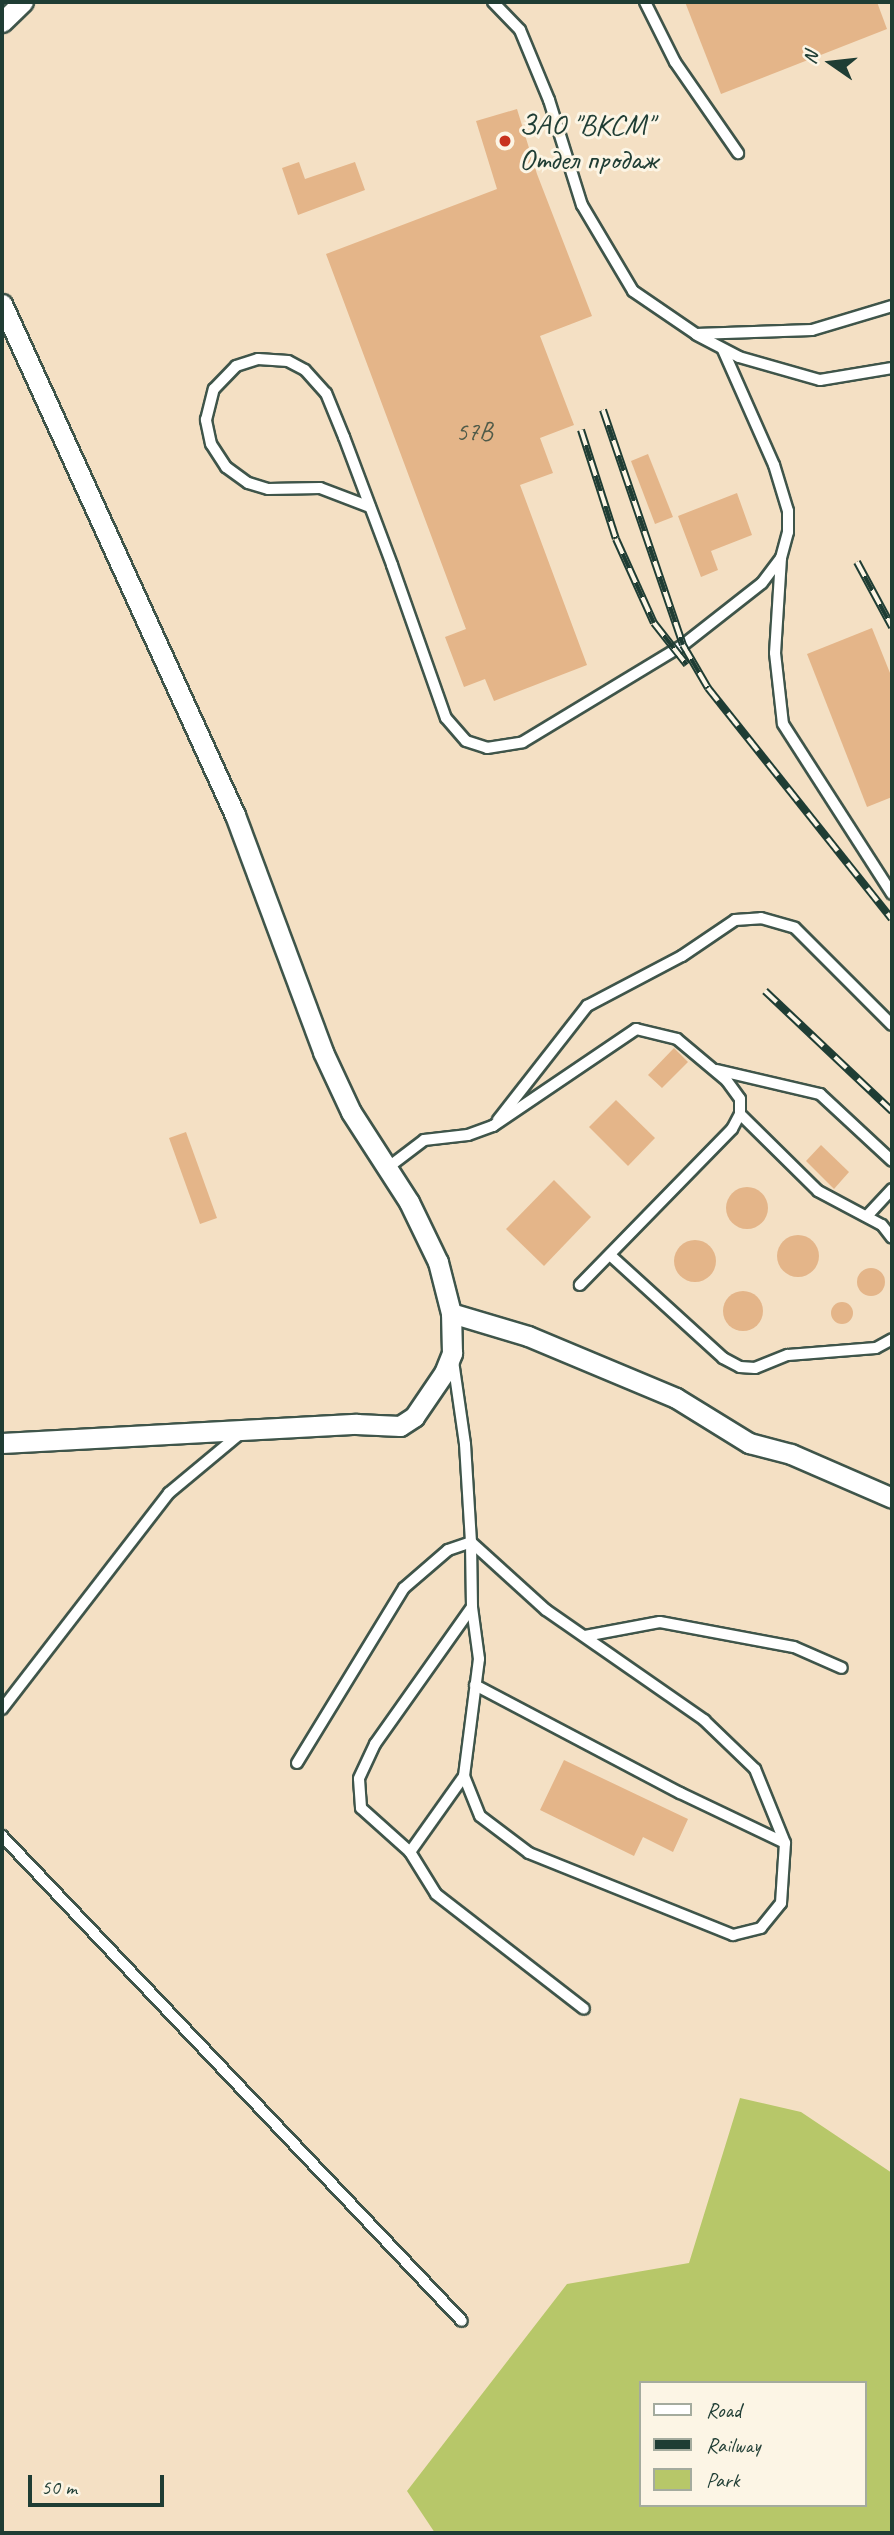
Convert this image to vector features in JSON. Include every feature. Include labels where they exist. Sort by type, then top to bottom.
[{"type":"street","points":[[2,22],[23,2]]},
{"type":"street","points":[[2,304],[234,815],[323,1052],[386,1170],[409,1202],[439,1262],[451,1313],[452,1353],[433,1393],[400,1426],[2,1443]]},
{"type":"street","points":[[451,1313],[528,1336],[664,1392],[749,1443],[791,1454],[892,1498]]},
{"type":"lane","points":[[493,2],[520,30],[549,100],[582,205],[616,266],[634,291],[723,350],[784,373],[820,380],[892,369]]},
{"type":"lane","points":[[645,2],[675,62],[738,153]]},
{"type":"lane","points":[[696,334],[812,330],[892,306]]},
{"type":"lane","points":[[723,350],[769,452],[788,511],[788,531],[781,558],[775,653],[783,724],[892,894]]},
{"type":"lane","points":[[370,507],[320,488],[268,489],[248,483],[226,467],[211,444],[206,420],[214,389],[236,366],[258,359],[288,361],[305,370],[326,393],[370,507],[446,718],[466,741],[488,748],[523,742],[664,658],[762,583],[781,558]]},
{"type":"lane","points":[[493,1126],[587,1006],[682,956],[734,920],[761,918],[794,928],[892,1025]]},
{"type":"lane","points":[[386,1170],[424,1140],[468,1135],[493,1126],[636,1029],[677,1039],[713,1069],[740,1100],[740,1114],[732,1129],[580,1285]]},
{"type":"lane","points":[[713,1069],[820,1094],[892,1161]]},
{"type":"lane","points":[[740,1114],[818,1191],[867,1216],[892,1238]]},
{"type":"lane","points":[[867,1216],[892,1189]]},
{"type":"lane","points":[[610,1255],[723,1358],[740,1367],[755,1367],[788,1355],[876,1348],[892,1339]]},
{"type":"lane","points":[[410,1852],[464,1776],[480,1659],[472,1607],[465,1444],[452,1353]]},
{"type":"lane","points":[[2,1709],[170,1493],[244,1431]]},
{"type":"lane","points":[[464,1776],[480,1816],[529,1853],[733,1934],[761,1928],[781,1903],[785,1843],[755,1769],[704,1720],[546,1610],[471,1542]]},
{"type":"lane","points":[[297,1763],[404,1588],[449,1550],[471,1542]]},
{"type":"lane","points":[[472,1607],[382,1733],[359,1779],[361,1808],[410,1852],[436,1894],[584,2009]]},
{"type":"lane","points":[[584,1636],[660,1622],[794,1647],[842,1668]]},
{"type":"lane","points":[[475,1685],[680,1793],[785,1843]]},
{"type":"lane","points":[[2,1836],[462,2321]]},
{"type":"green space","points":[[740,2098],[801,2112],[892,2173],[892,2533],[435,2533],[407,2491],[567,2284],[689,2263]]},
{"type":"building","points":[[685,2],[877,2],[887,29],[721,94]]},
{"type":"building","points":[[517,109],[537,174],[592,316],[540,336],[574,425],[540,438],[553,473],[520,485],[587,665],[494,701],[485,679],[464,687],[445,637],[466,629],[326,254],[497,189],[476,121]]},
{"type":"building","points":[[299,162],[305,179],[355,162],[365,190],[298,215],[282,168]]},
{"type":"building","points":[[648,454],[673,517],[655,524],[631,461]]},
{"type":"building","points":[[737,493],[752,535],[711,551],[718,570],[701,577],[678,516]]},
{"type":"building","points":[[872,628],[892,678],[892,797],[867,807],[807,654]]},
{"type":"building","points":[[674,1048],[688,1062],[662,1088],[648,1075]]},
{"type":"building","points":[[616,1100],[655,1138],[628,1166],[589,1127]]},
{"type":"building","points":[[186,1132],[217,1218],[200,1224],[169,1138]]},
{"type":"building","points":[[821,1145],[849,1172],[834,1189],[806,1161]]},
{"type":"building","points":[[554,1180],[591,1217],[544,1266],[506,1229]]},
{"type":"building","points":[[747,1187],[762,1193],[768,1208],[762,1223],[747,1229],[732,1223],[726,1208],[732,1193]]},
{"type":"building","points":[[798,1235],[813,1241],[819,1256],[813,1271],[798,1277],[783,1271],[777,1256],[783,1241]]},
{"type":"building","points":[[695,1240],[710,1246],[716,1261],[710,1276],[695,1282],[680,1276],[674,1261],[680,1246]]},
{"type":"building","points":[[871,1268],[881,1272],[885,1282],[881,1292],[871,1296],[861,1292],[857,1282],[861,1272]]},
{"type":"building","points":[[743,1291],[757,1297],[763,1311],[757,1325],[743,1331],[729,1325],[723,1311],[729,1297]]},
{"type":"building","points":[[842,1302],[850,1305],[853,1313],[850,1321],[842,1324],[834,1321],[831,1313],[834,1305]]},
{"type":"building","points":[[564,1760],[688,1819],[673,1852],[643,1837],[634,1856],[540,1810]]},
{"type":"railway","points":[[603,410],[683,645],[708,688],[892,919]]},
{"type":"railway","points":[[581,430],[616,539],[654,623],[687,665]]},
{"type":"railway","points":[[857,562],[892,627]]},
{"type":"railway","points":[[765,991],[892,1111]]},
{"type":"place","name":"ЗАО \"ВКСМ\" Отдел продаж","points":[[505,141]]}]
